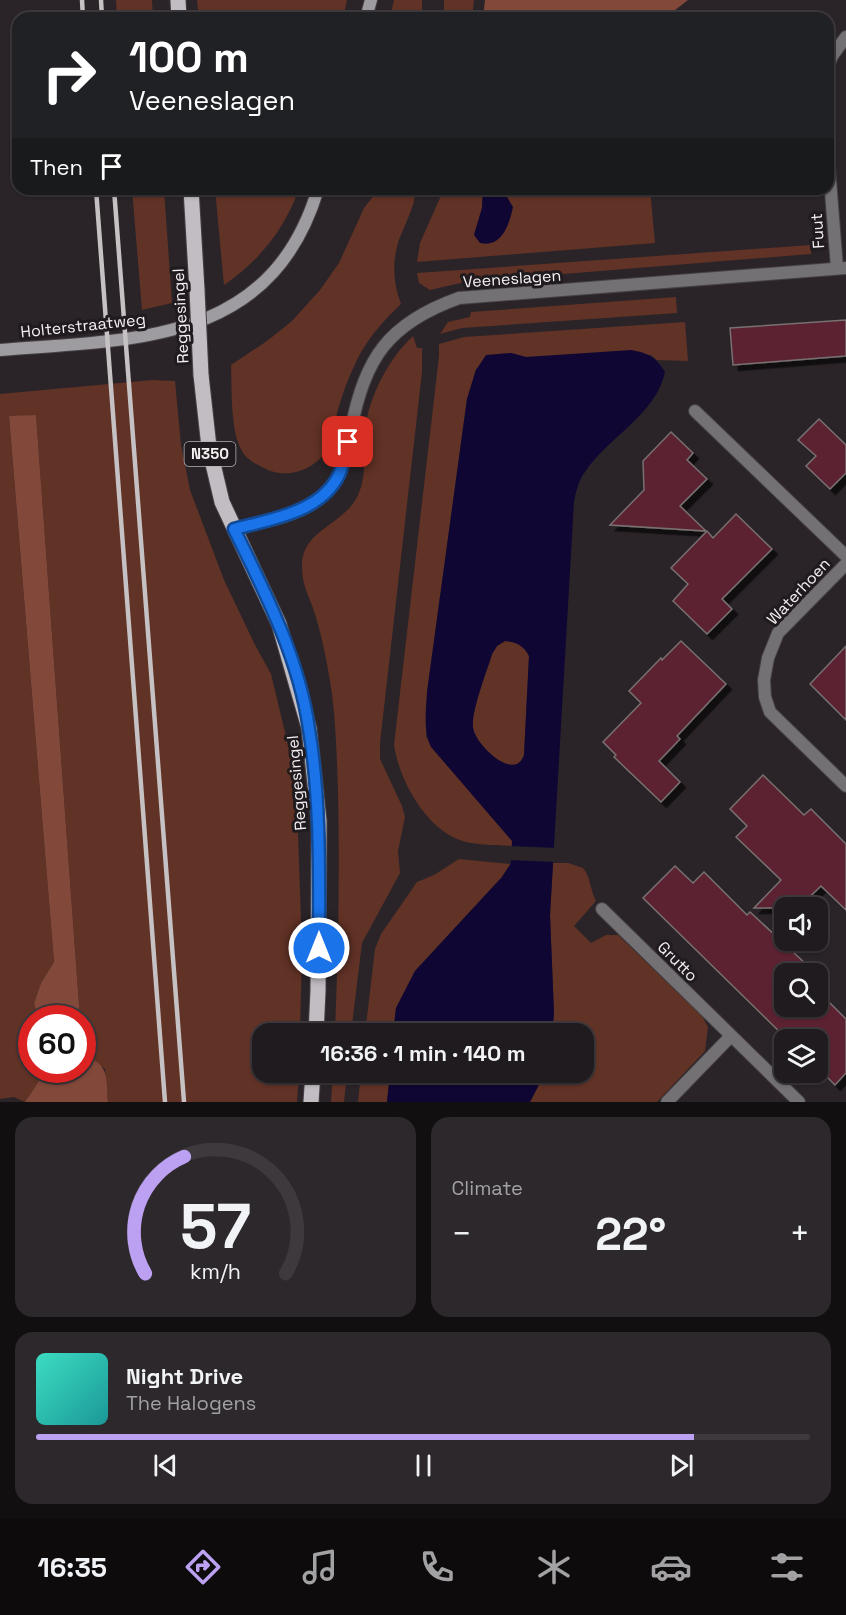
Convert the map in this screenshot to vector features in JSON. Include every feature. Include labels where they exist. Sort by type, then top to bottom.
[{"type":"main road","name":"Reggesingel","points":[[190,195],[201,375],[208,447],[222,502],[279,624],[309,728],[319,820],[317,1023]]},
{"type":"main road","name":"Holterstraatweg","points":[[0,350],[146,336],[173,331],[224,311],[265,280],[280,262],[304,224],[316,195]]},
{"type":"main road","points":[[311,1102],[312,1083]]},
{"type":"street","points":[[834,53],[846,37]]},
{"type":"street","name":"Fuut","points":[[833,195],[841,268]]},
{"type":"street","name":"Veeneslagen","points":[[234,529],[291,513],[313,504],[327,493],[341,472],[354,415],[366,376],[376,357],[387,341],[404,325],[420,314],[442,304],[459,298],[841,268]]},
{"type":"street","name":"Waterhoen","points":[[695,411],[846,556]]},
{"type":"street","name":"Waterhoen","points":[[846,564],[778,633],[768,658],[764,680],[765,697],[770,712],[846,786]]},
{"type":"street","name":"Grutto","points":[[602,909],[799,1102]]},
{"type":"street","points":[[668,1102],[731,1036]]},
{"type":"shaded area","points":[[116,0],[152,0],[153,12],[117,12]]},
{"type":"shaded area","points":[[197,0],[347,0],[344,12],[198,12]]},
{"type":"shaded area","points":[[394,0],[422,0],[422,12],[391,12]]},
{"type":"shaded area","points":[[444,0],[474,0],[473,12],[444,12]]},
{"type":"shaded area","points":[[485,0],[688,0],[673,12],[484,12]]},
{"type":"shaded area","points":[[132,195],[164,195],[172,303],[142,310]]},
{"type":"shaded area","points":[[216,195],[297,195],[286,218],[269,243],[249,265],[224,285]]},
{"type":"shaded area","points":[[374,195],[415,195],[395,254],[395,283],[401,304],[376,331],[356,362],[337,413],[332,441],[321,458],[304,470],[274,472],[249,459],[238,443],[232,410],[231,365],[292,321],[320,290],[339,263],[364,208]]},
{"type":"shaded area","points":[[441,195],[483,195],[482,208],[474,235],[509,200],[506,195],[651,195],[655,243],[417,262],[420,243]]},
{"type":"shaded area","points":[[483,195],[506,195],[513,207],[503,234],[499,239],[488,244],[480,243],[474,235],[482,208]]},
{"type":"shaded area","points":[[811,245],[811,254],[465,282],[430,290],[419,283],[417,273]]},
{"type":"shaded area","points":[[676,297],[677,313],[462,328],[440,334],[448,322],[470,317],[471,312]]},
{"type":"shaded area","points":[[685,322],[688,361],[657,360],[651,355],[526,357],[511,353],[476,369],[467,399],[427,692],[426,737],[512,841],[513,846],[477,844],[457,839],[434,823],[415,800],[401,772],[394,745],[439,344],[464,337]]},
{"type":"shaded area","points":[[413,336],[417,348],[422,348],[422,372],[380,743],[380,759],[405,817],[398,851],[400,873],[362,943],[352,1023],[335,1023],[339,853],[335,731],[325,654],[305,586],[302,567],[308,544],[352,505],[361,489],[368,412],[386,370]]},
{"type":"shaded area","points":[[631,350],[651,356],[665,372],[652,401],[585,472],[579,483],[574,502],[550,915],[553,1023],[394,1023],[396,1008],[415,971],[502,877],[511,863],[512,841],[431,747],[427,734],[426,713],[467,399],[476,370],[486,355],[511,353],[526,357]],"holes":[[[505,641],[522,647],[529,656],[524,755],[519,763],[512,765],[504,763],[487,751],[475,734],[473,720],[492,654],[497,646]]]},
{"type":"shaded area","points":[[152,380],[175,381],[181,445],[190,490],[224,580],[271,674],[296,778],[302,948],[300,1023],[252,1023],[252,1083],[298,1083],[297,1102],[108,1102],[105,1069],[96,1063],[96,1005],[79,1005],[36,415],[9,417],[54,962],[41,983],[35,1005],[18,1005],[18,1083],[37,1083],[25,1102],[14,1097],[0,1099],[0,394]]},
{"type":"shaded area","points":[[36,415],[79,1005],[35,1005],[34,1003],[41,983],[54,962],[9,416]]},
{"type":"shaded area","points":[[505,641],[519,645],[529,656],[524,755],[519,763],[512,765],[504,763],[487,751],[473,727],[477,701],[492,654],[497,646]]},
{"type":"shaded area","points":[[459,859],[511,864],[502,877],[415,971],[396,1008],[394,1023],[366,1023],[375,949],[381,934],[417,882],[434,875]]},
{"type":"shaded area","points":[[553,863],[568,863],[583,868],[596,901],[574,926],[591,943],[606,935],[618,935],[702,1016],[708,1027],[705,1051],[657,1102],[530,1102],[540,1083],[594,1083],[594,1023],[553,1023],[550,915]]},
{"type":"shaded area","points":[[96,1062],[104,1071],[108,1102],[25,1102],[37,1083],[96,1083]]},
{"type":"shaded area","points":[[332,1083],[346,1083],[344,1102],[331,1102]]},
{"type":"shaded area","points":[[360,1083],[389,1083],[387,1102],[358,1102]]},
{"type":"shaded area","points":[[389,1083],[540,1083],[530,1102],[387,1102]]},
{"type":"pier","points":[[510,846],[557,848],[556,862],[508,860]]},
{"type":"building","points":[[846,320],[846,356],[733,365],[730,328]]},
{"type":"building","points":[[819,419],[846,445],[846,473],[830,489],[806,466],[816,456],[798,440]]},
{"type":"building","points":[[671,432],[693,453],[687,460],[707,479],[680,506],[706,531],[610,525],[644,490],[643,461]]},
{"type":"building","points":[[736,514],[772,549],[722,599],[732,609],[707,634],[673,601],[688,584],[671,568],[707,531],[713,538]]},
{"type":"building","points":[[681,641],[726,684],[677,736],[680,739],[659,761],[680,782],[661,802],[614,757],[616,755],[603,742],[641,703],[629,691]]},
{"type":"building","points":[[846,646],[846,720],[810,684]]},
{"type":"building","points":[[763,775],[804,815],[811,809],[846,844],[846,910],[821,886],[810,897],[774,897],[774,908],[754,908],[781,880],[736,837],[747,826],[730,809]]},
{"type":"building","points":[[675,866],[693,883],[704,872],[747,915],[750,912],[774,934],[774,951],[792,951],[805,963],[774,963],[774,1017],[828,1017],[828,1001],[846,1019],[846,1073],[835,1085],[828,1078],[828,1029],[777,1029],[643,898]]},
{"type":"railway","points":[[82,0],[83,12]]},
{"type":"railway","points":[[101,0],[102,12]]},
{"type":"railway","points":[[96,195],[165,1102]]},
{"type":"railway","points":[[114,195],[184,1102]]},
{"type":"route","points":[[319,948],[319,820],[309,728],[279,624],[234,529],[291,513],[313,504],[327,493],[341,472],[348,442]]}]
